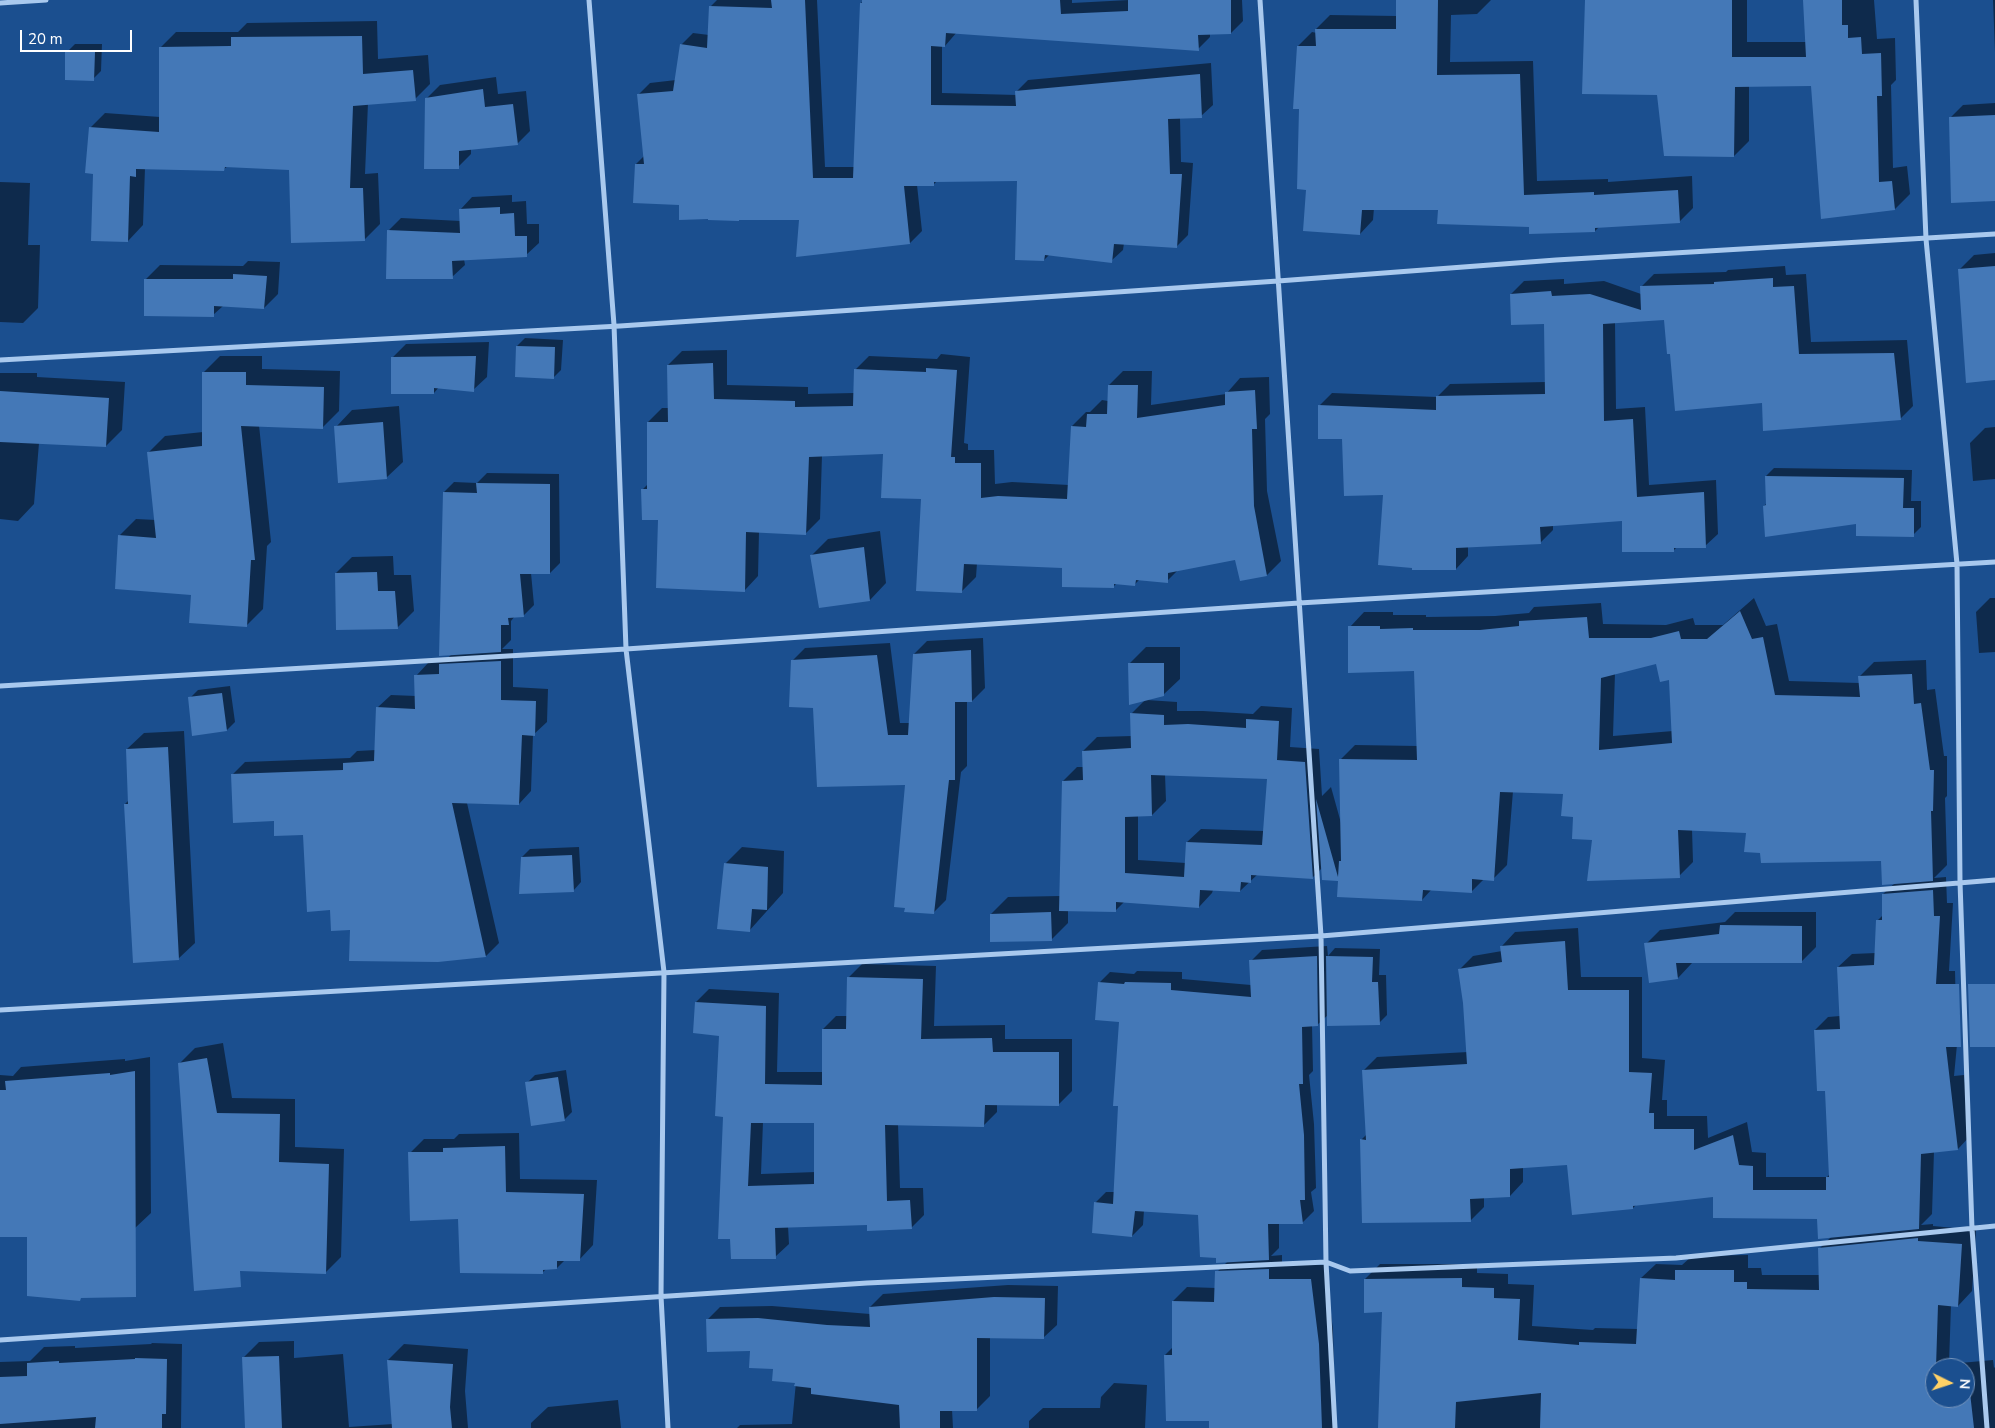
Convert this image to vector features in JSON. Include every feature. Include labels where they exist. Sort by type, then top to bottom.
[{"type":"street","points":[[0,3],[46,0]]},
{"type":"street","points":[[589,0],[614,326],[626,650],[664,972],[661,1296],[668,1428]]},
{"type":"street","points":[[1260,0],[1321,936],[1326,1262],[1335,1428]]},
{"type":"street","points":[[1916,0],[1926,239],[1958,564],[1960,882],[1972,1229],[1987,1428]]},
{"type":"street","points":[[0,360],[614,326],[1278,281],[1556,260],[1995,234]]},
{"type":"street","points":[[0,686],[626,650],[1299,603],[1995,562]]},
{"type":"street","points":[[0,1010],[1321,936],[1995,880]]},
{"type":"street","points":[[0,1340],[866,1283],[1326,1262],[1350,1271],[1676,1258],[1995,1226]]},
{"type":"building","points":[[771,0],[805,0],[813,178],[853,178],[860,3],[862,3],[862,0],[1060,0],[1061,14],[1128,11],[1128,0],[1231,0],[1231,34],[1198,35],[1199,51],[946,33],[945,47],[931,46],[931,105],[1016,106],[1015,91],[1200,74],[1202,118],[1168,119],[1170,174],[1182,174],[1177,248],[1114,244],[1112,263],[1045,255],[1044,261],[1015,260],[1017,181],[934,182],[934,186],[904,186],[910,244],[796,257],[799,220],[679,220],[679,205],[633,203],[635,164],[644,164],[637,94],[673,91],[680,44],[707,48],[709,6],[772,8]]},
{"type":"building","points":[[1396,0],[1438,0],[1437,75],[1520,74],[1524,195],[1594,192],[1594,195],[1678,190],[1680,223],[1595,228],[1595,232],[1529,234],[1529,227],[1437,224],[1438,210],[1362,210],[1360,235],[1303,231],[1306,190],[1297,189],[1299,109],[1293,109],[1297,46],[1316,46],[1315,29],[1396,29]]},
{"type":"building","points":[[1585,0],[1732,0],[1732,57],[1806,57],[1803,0],[1842,0],[1842,25],[1848,25],[1848,38],[1861,37],[1862,54],[1881,53],[1882,96],[1877,96],[1879,182],[1892,181],[1895,210],[1821,219],[1811,86],[1735,87],[1734,157],[1664,156],[1657,95],[1582,94]]},
{"type":"building","points":[[362,36],[363,74],[413,70],[416,101],[353,106],[350,188],[363,188],[365,241],[291,243],[289,170],[225,167],[224,171],[136,169],[136,177],[130,176],[128,242],[91,241],[93,174],[85,173],[89,127],[159,132],[159,47],[231,46],[231,37]]},
{"type":"building","points":[[65,51],[95,52],[94,81],[65,80]]},
{"type":"building","points":[[483,89],[485,107],[513,104],[518,145],[459,151],[459,169],[424,169],[425,98]]},
{"type":"building","points":[[1995,115],[1995,201],[1951,203],[1949,117]]},
{"type":"building","points":[[500,207],[500,214],[514,213],[515,236],[527,236],[527,257],[452,261],[453,279],[386,279],[387,230],[460,233],[459,209]]},
{"type":"building","points":[[1995,266],[1995,380],[1966,383],[1958,269]]},
{"type":"building","points":[[233,274],[267,276],[264,309],[214,306],[214,317],[144,316],[144,279],[233,279]]},
{"type":"building","points":[[1773,278],[1773,287],[1794,286],[1799,354],[1894,353],[1901,420],[1763,431],[1762,403],[1675,411],[1670,354],[1667,354],[1664,320],[1603,324],[1604,421],[1633,419],[1637,497],[1704,492],[1706,548],[1674,548],[1674,552],[1622,552],[1622,521],[1540,527],[1541,544],[1456,548],[1456,570],[1412,570],[1412,568],[1378,565],[1383,495],[1344,496],[1342,439],[1318,439],[1318,405],[1436,410],[1436,396],[1545,394],[1544,324],[1511,325],[1510,294],[1551,291],[1552,296],[1590,294],[1641,310],[1640,286],[1714,284],[1714,282]]},
{"type":"building","points":[[516,346],[555,347],[554,379],[515,377]]},
{"type":"building","points":[[476,356],[474,392],[434,388],[434,394],[391,394],[391,357]]},
{"type":"building","points":[[713,363],[714,399],[795,401],[795,407],[853,406],[854,369],[926,372],[926,368],[957,370],[951,457],[955,457],[955,463],[981,463],[981,498],[998,496],[1067,499],[1071,426],[1086,427],[1087,414],[1107,414],[1108,385],[1138,385],[1137,418],[1225,405],[1225,392],[1255,390],[1257,429],[1252,429],[1254,506],[1267,576],[1240,581],[1235,560],[1168,573],[1168,583],[1136,580],[1135,586],[1114,584],[1114,588],[1062,587],[1062,568],[964,564],[962,593],[916,591],[921,499],[881,498],[883,454],[809,457],[806,535],[746,532],[745,592],[656,588],[658,520],[642,520],[641,489],[647,489],[647,422],[668,422],[667,365]]},
{"type":"building","points":[[202,372],[246,372],[246,385],[324,387],[323,429],[241,426],[255,560],[251,560],[247,627],[189,623],[191,595],[115,589],[118,535],[156,538],[147,452],[202,446]]},
{"type":"building","points":[[0,391],[109,398],[106,447],[0,442]]},
{"type":"building","points":[[383,422],[387,479],[338,483],[334,426]]},
{"type":"building","points":[[1765,476],[1904,478],[1903,508],[1914,508],[1914,537],[1856,536],[1856,524],[1765,537],[1763,506],[1766,505]]},
{"type":"building","points":[[476,483],[550,484],[550,574],[520,574],[524,617],[508,618],[509,625],[501,625],[501,652],[439,656],[443,492],[477,493]]},
{"type":"building","points":[[864,547],[870,601],[819,608],[810,555]]},
{"type":"building","points":[[377,572],[378,591],[395,591],[398,629],[336,630],[335,573]]},
{"type":"building","points":[[1740,611],[1752,639],[1763,637],[1775,695],[1860,697],[1858,676],[1912,674],[1914,704],[1921,703],[1930,770],[1934,770],[1933,811],[1931,811],[1933,881],[1882,885],[1881,861],[1761,863],[1760,853],[1744,852],[1746,833],[1678,830],[1680,878],[1587,881],[1592,840],[1572,839],[1573,817],[1561,816],[1563,794],[1500,792],[1494,881],[1472,879],[1472,893],[1423,890],[1422,901],[1337,897],[1338,881],[1322,880],[1316,799],[1338,877],[1339,861],[1341,861],[1339,759],[1417,760],[1414,671],[1348,673],[1348,626],[1380,626],[1380,629],[1413,628],[1413,630],[1480,630],[1519,626],[1519,621],[1587,617],[1589,638],[1651,638],[1679,631],[1681,639],[1707,639]],"holes":[[[1656,664],[1660,682],[1669,680],[1672,743],[1599,750],[1601,678]]]},
{"type":"building","points":[[971,650],[972,702],[955,702],[955,780],[949,780],[934,914],[904,912],[905,908],[894,907],[905,785],[817,787],[813,708],[789,707],[791,660],[877,655],[888,735],[908,735],[913,654]]},
{"type":"building","points":[[501,661],[501,700],[536,701],[535,736],[522,735],[519,805],[452,803],[486,957],[438,962],[349,961],[350,930],[331,931],[330,910],[307,912],[303,835],[274,836],[274,821],[233,823],[231,774],[343,770],[343,763],[374,761],[376,707],[415,709],[414,675],[439,674],[439,664]]},
{"type":"building","points":[[1128,663],[1164,663],[1164,696],[1129,705]]},
{"type":"building","points":[[222,693],[227,731],[192,736],[188,697]]},
{"type":"building","points":[[1130,713],[1164,715],[1164,725],[1188,724],[1246,728],[1246,719],[1279,721],[1277,760],[1305,762],[1313,879],[1251,875],[1251,883],[1241,882],[1240,892],[1200,890],[1199,908],[1116,902],[1116,912],[1059,911],[1062,781],[1083,780],[1082,751],[1131,748]],"holes":[[[1151,775],[1267,779],[1262,845],[1186,842],[1184,877],[1125,873],[1125,817],[1152,816]]]},
{"type":"building","points":[[168,747],[179,960],[133,963],[124,804],[128,804],[126,749]]},
{"type":"building","points":[[572,855],[574,892],[519,894],[521,857]]},
{"type":"building","points":[[724,863],[768,867],[767,910],[752,909],[750,932],[717,929]]},
{"type":"building","points":[[1933,890],[1934,916],[1940,916],[1936,984],[1959,984],[1961,1047],[1946,1047],[1958,1150],[1921,1154],[1919,1229],[1818,1239],[1817,1219],[1713,1218],[1713,1197],[1633,1206],[1633,1209],[1572,1215],[1567,1165],[1510,1169],[1510,1197],[1470,1199],[1471,1222],[1362,1223],[1360,1139],[1366,1140],[1362,1070],[1467,1064],[1463,1003],[1458,969],[1502,962],[1500,946],[1565,941],[1568,990],[1629,990],[1629,1072],[1652,1073],[1649,1113],[1654,1113],[1654,1129],[1694,1129],[1694,1150],[1733,1135],[1739,1165],[1753,1166],[1753,1190],[1826,1190],[1826,1177],[1829,1177],[1825,1091],[1817,1091],[1814,1030],[1840,1029],[1837,967],[1874,965],[1876,920],[1882,920],[1882,894]]},
{"type":"building","points":[[1051,912],[1052,941],[990,942],[990,914]]},
{"type":"building","points":[[1720,925],[1802,926],[1802,963],[1676,963],[1678,979],[1649,983],[1644,943],[1719,934]]},
{"type":"building","points":[[1317,956],[1318,1026],[1302,1027],[1303,1084],[1299,1084],[1304,1135],[1305,1200],[1300,1200],[1303,1224],[1268,1224],[1269,1260],[1216,1263],[1216,1258],[1200,1257],[1198,1215],[1135,1211],[1132,1237],[1092,1233],[1094,1202],[1113,1204],[1118,1106],[1113,1106],[1119,1022],[1095,1020],[1098,982],[1124,984],[1125,982],[1171,983],[1171,990],[1251,997],[1249,960]]},
{"type":"building","points":[[1326,956],[1373,957],[1372,982],[1378,982],[1380,1025],[1327,1026]]},
{"type":"building","points":[[847,977],[923,979],[921,1039],[992,1038],[993,1052],[1059,1052],[1059,1106],[985,1105],[984,1127],[885,1125],[887,1201],[910,1200],[912,1229],[867,1231],[867,1225],[775,1228],[776,1259],[731,1259],[730,1239],[718,1239],[723,1117],[715,1116],[719,1036],[693,1033],[695,1002],[766,1006],[765,1084],[822,1085],[822,1029],[846,1029]],"holes":[[[751,1123],[814,1123],[814,1184],[748,1186]]]},
{"type":"building","points":[[1968,984],[1995,984],[1995,1047],[1970,1047]]},
{"type":"building","points":[[207,1058],[217,1113],[280,1114],[279,1162],[329,1164],[326,1274],[240,1271],[241,1287],[194,1291],[178,1063]]},
{"type":"building","points":[[135,1071],[136,1297],[81,1298],[80,1301],[27,1296],[27,1237],[0,1237],[0,1090],[6,1090],[5,1081],[110,1073],[110,1075]]},
{"type":"building","points":[[558,1077],[565,1121],[531,1126],[525,1082]]},
{"type":"building","points":[[505,1146],[506,1192],[584,1194],[580,1261],[557,1261],[557,1269],[543,1270],[543,1274],[460,1273],[458,1219],[410,1221],[408,1152],[443,1152],[443,1148]]},
{"type":"building","points":[[1918,1238],[1918,1241],[1962,1244],[1958,1307],[1938,1305],[1936,1358],[1925,1358],[1925,1408],[1972,1408],[1974,1428],[1540,1428],[1541,1393],[1456,1402],[1455,1428],[1378,1428],[1382,1312],[1364,1313],[1364,1279],[1462,1278],[1462,1287],[1494,1288],[1494,1298],[1520,1299],[1518,1340],[1579,1345],[1579,1342],[1636,1344],[1640,1278],[1675,1280],[1675,1270],[1734,1270],[1734,1282],[1747,1282],[1747,1289],[1819,1290],[1818,1248]]},
{"type":"building","points":[[1269,1269],[1269,1279],[1311,1279],[1319,1344],[1322,1428],[1209,1428],[1209,1421],[1166,1421],[1164,1355],[1172,1355],[1172,1301],[1214,1302],[1215,1271]]},
{"type":"building","points":[[994,1297],[1045,1298],[1044,1339],[977,1338],[977,1411],[940,1411],[940,1428],[900,1428],[899,1405],[811,1394],[811,1388],[794,1386],[795,1383],[772,1381],[773,1369],[749,1368],[750,1351],[707,1352],[706,1319],[758,1318],[870,1327],[869,1307]]},
{"type":"building","points":[[279,1356],[282,1428],[245,1428],[242,1357]]},
{"type":"building","points":[[135,1358],[167,1359],[166,1414],[162,1414],[162,1428],[95,1428],[96,1417],[0,1424],[0,1377],[27,1376],[27,1363]]},
{"type":"building","points":[[387,1360],[453,1364],[450,1407],[452,1428],[392,1428]]}]
